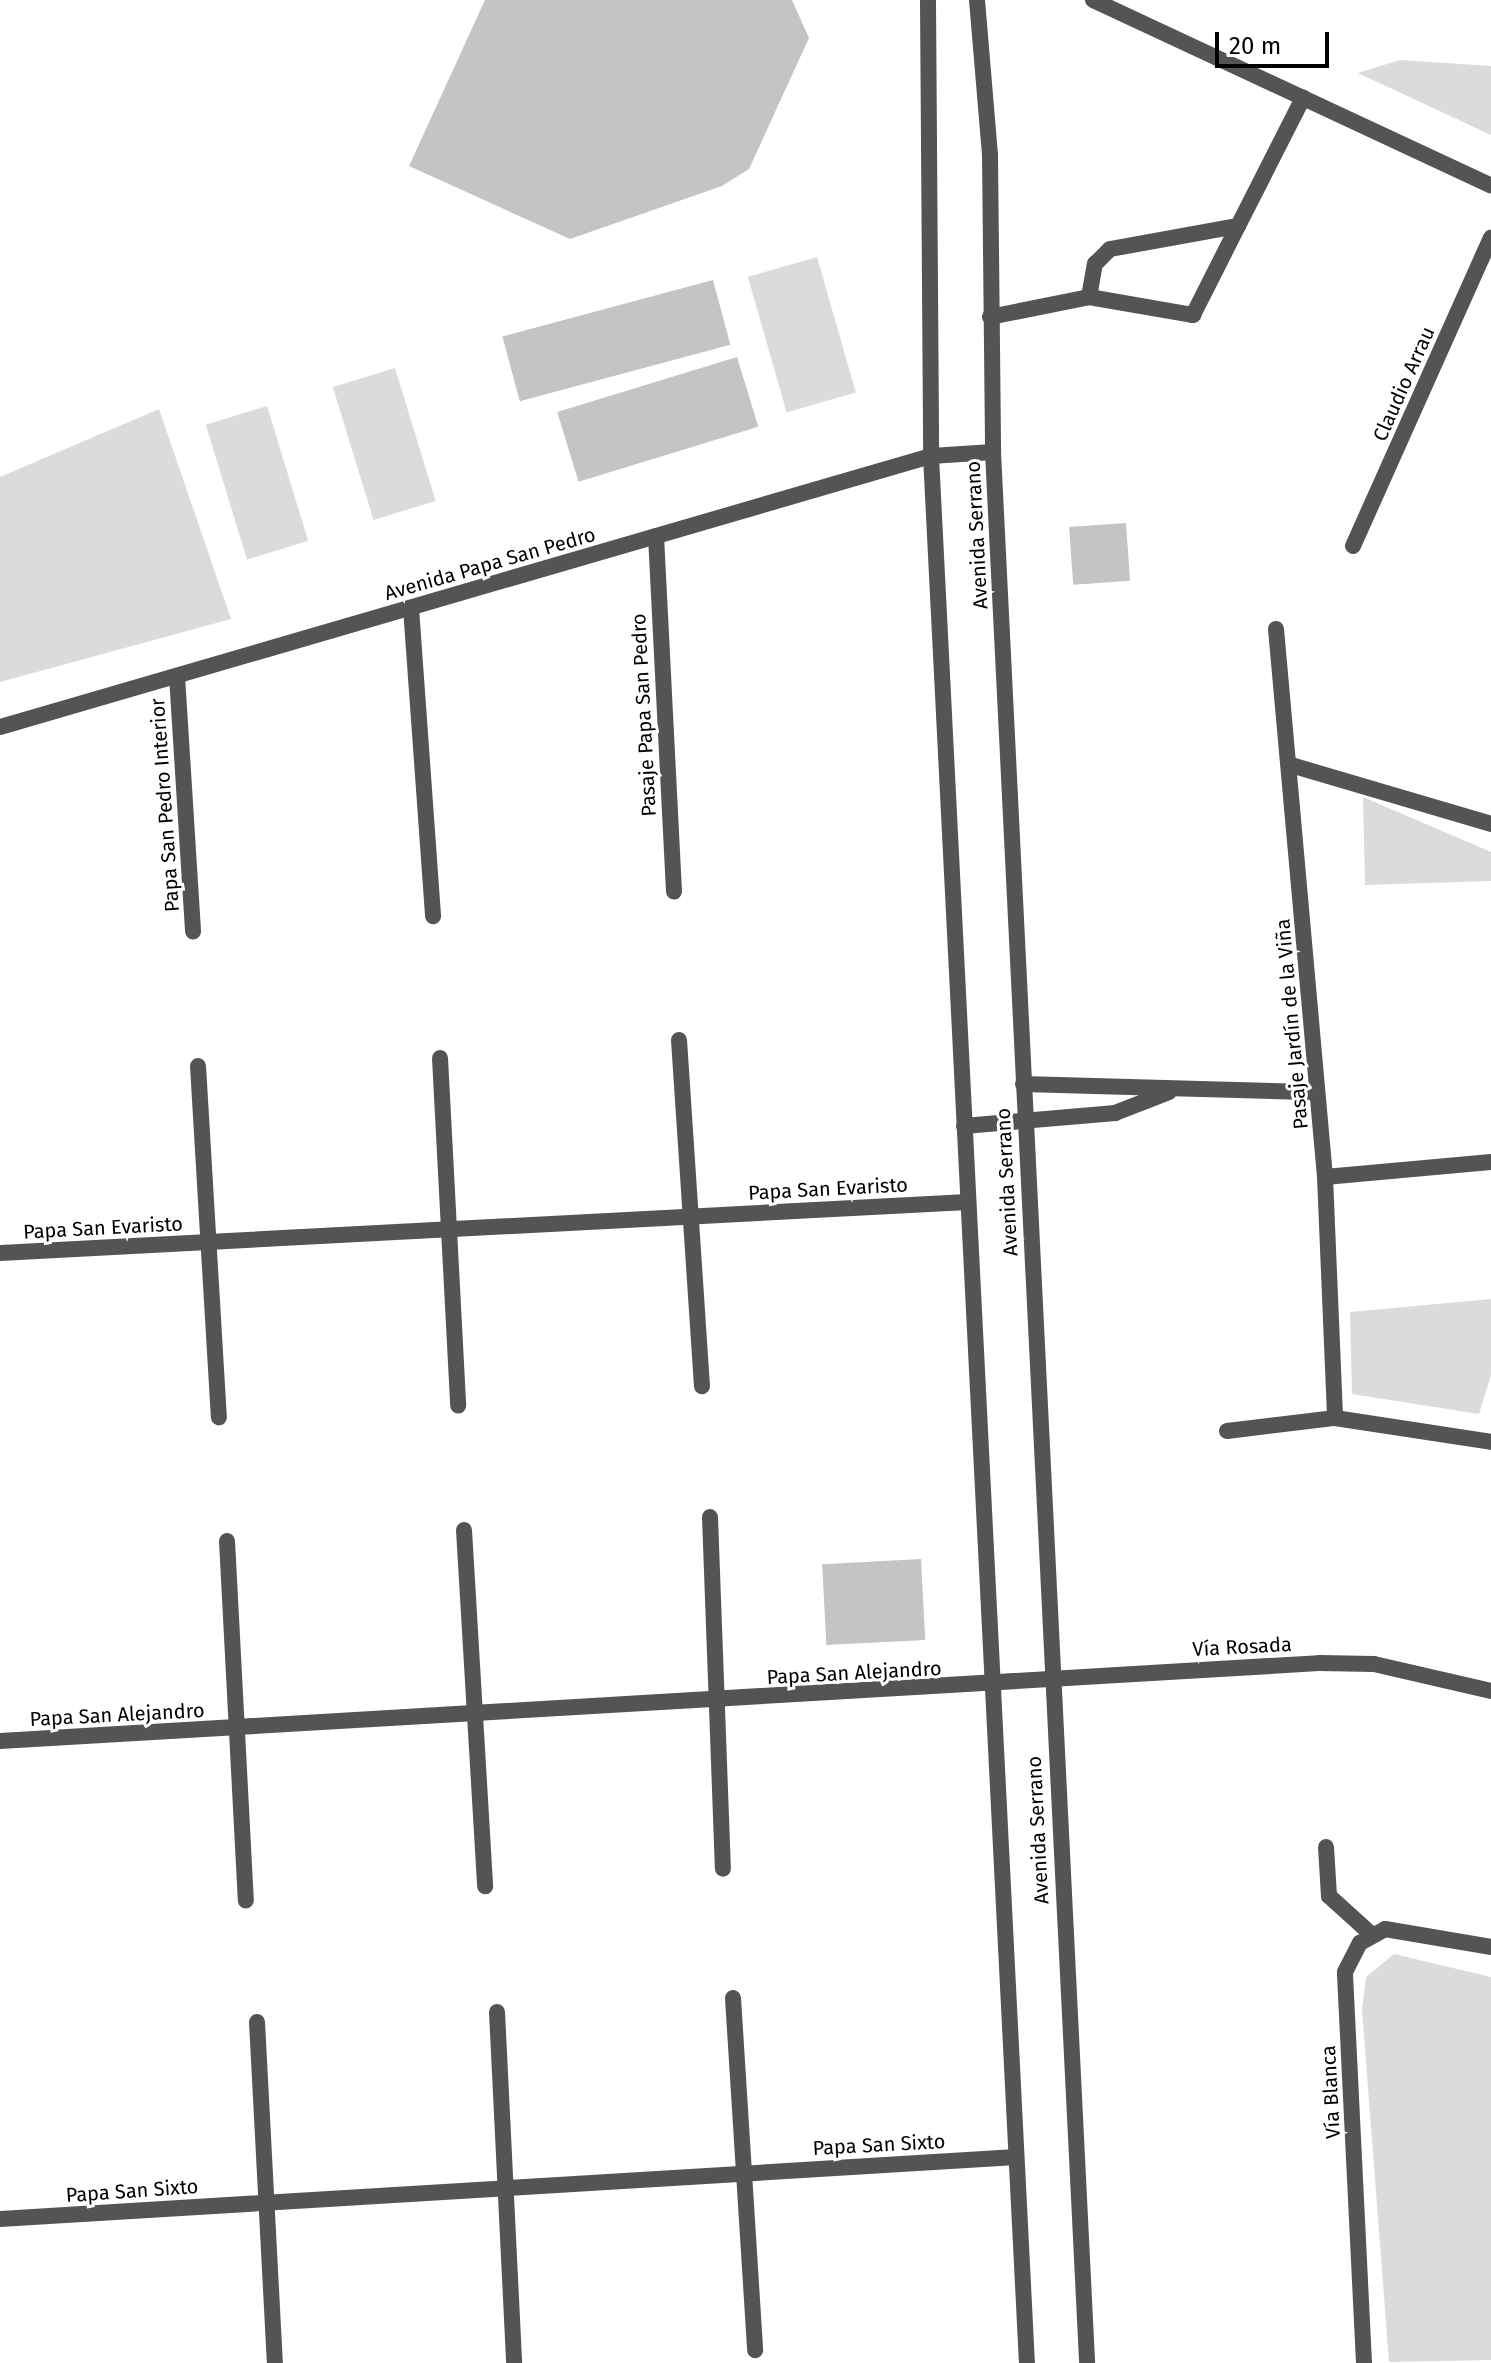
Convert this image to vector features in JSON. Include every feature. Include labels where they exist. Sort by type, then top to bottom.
[{"type":"street","name":"Avenida Serrano","points":[[928,0],[931,456],[1027,2363]]},
{"type":"street","name":"Avenida Serrano","points":[[977,0],[990,155],[993,452],[1049,1680],[1087,2363]]},
{"type":"street","points":[[1093,0],[1491,186]]},
{"type":"street","points":[[990,317],[1089,297],[1193,315],[1303,98]]},
{"type":"street","points":[[1089,297],[1095,264],[1110,249],[1238,226]]},
{"type":"street","name":"Claudio Arrau","points":[[1353,546],[1491,238]]},
{"type":"street","name":"Avenida Papa San Pedro","points":[[0,727],[931,456],[993,452]]},
{"type":"street","name":"Pasaje Papa San Pedro","points":[[656,536],[674,892]]},
{"type":"street","points":[[411,608],[433,916]]},
{"type":"street","name":"Pasaje Jardín de la Viña","points":[[1276,629],[1291,765],[1325,1177],[1335,1418]]},
{"type":"street","name":"Papa San Pedro Interior","points":[[177,676],[193,931]]},
{"type":"street","points":[[1291,765],[1491,824]]},
{"type":"street","points":[[679,1040],[702,1386]]},
{"type":"street","points":[[440,1058],[458,1406]]},
{"type":"street","name":"Papa San Evaristo","points":[[198,1066],[219,1417]]},
{"type":"street","points":[[1023,1084],[1110,1081],[1171,1091],[1317,1092]]},
{"type":"street","points":[[964,1126],[1115,1113],[1171,1091]]},
{"type":"street","points":[[1325,1177],[1491,1162]]},
{"type":"street","name":"Papa San Evaristo","points":[[0,1253],[968,1202]]},
{"type":"street","points":[[1227,1431],[1335,1418],[1491,1442]]},
{"type":"street","points":[[710,1517],[723,1869]]},
{"type":"street","points":[[464,1530],[485,1886]]},
{"type":"street","points":[[227,1541],[246,1900]]},
{"type":"street","name":"Vía Rosada","points":[[993,1685],[1333,1663],[1389,1667],[1491,1691]]},
{"type":"street","name":"Papa San Alejandro","points":[[0,1741],[993,1685]]},
{"type":"street","points":[[1326,1847],[1329,1896],[1371,1934],[1398,1927],[1491,1947]]},
{"type":"street","name":"Vía Blanca","points":[[1364,2363],[1345,1972],[1371,1934]]},
{"type":"street","points":[[733,1998],[755,2350]]},
{"type":"street","points":[[497,2012],[514,2363]]},
{"type":"street","points":[[257,2022],[275,2363]]},
{"type":"street","name":"Papa San Sixto","points":[[0,2219],[1016,2157]]},
{"type":"shaded area","points":[[1400,60],[1491,66],[1491,135],[1358,73]]},
{"type":"shaded area","points":[[817,257],[856,393],[787,412],[748,277]]},
{"type":"shaded area","points":[[395,368],[436,501],[373,520],[333,387]]},
{"type":"shaded area","points":[[267,406],[308,541],[247,560],[206,425]]},
{"type":"shaded area","points":[[159,409],[231,619],[0,682],[0,477]]},
{"type":"shaded area","points":[[1363,797],[1491,852],[1491,881],[1365,885]]},
{"type":"shaded area","points":[[1491,1299],[1491,1375],[1479,1414],[1352,1394],[1350,1312]]},
{"type":"shaded area","points":[[1394,1954],[1491,1977],[1491,2360],[1389,2362],[1362,2009],[1366,1977]]},
{"type":"building","points":[[485,0],[792,0],[809,38],[749,169],[722,186],[570,239],[409,166]]},
{"type":"building","points":[[713,280],[730,345],[520,401],[502,336]]},
{"type":"building","points":[[737,357],[758,427],[579,482],[557,412]]},
{"type":"building","points":[[1126,523],[1130,581],[1073,585],[1069,527]]},
{"type":"building","points":[[921,1559],[925,1640],[826,1645],[822,1564]]}]
